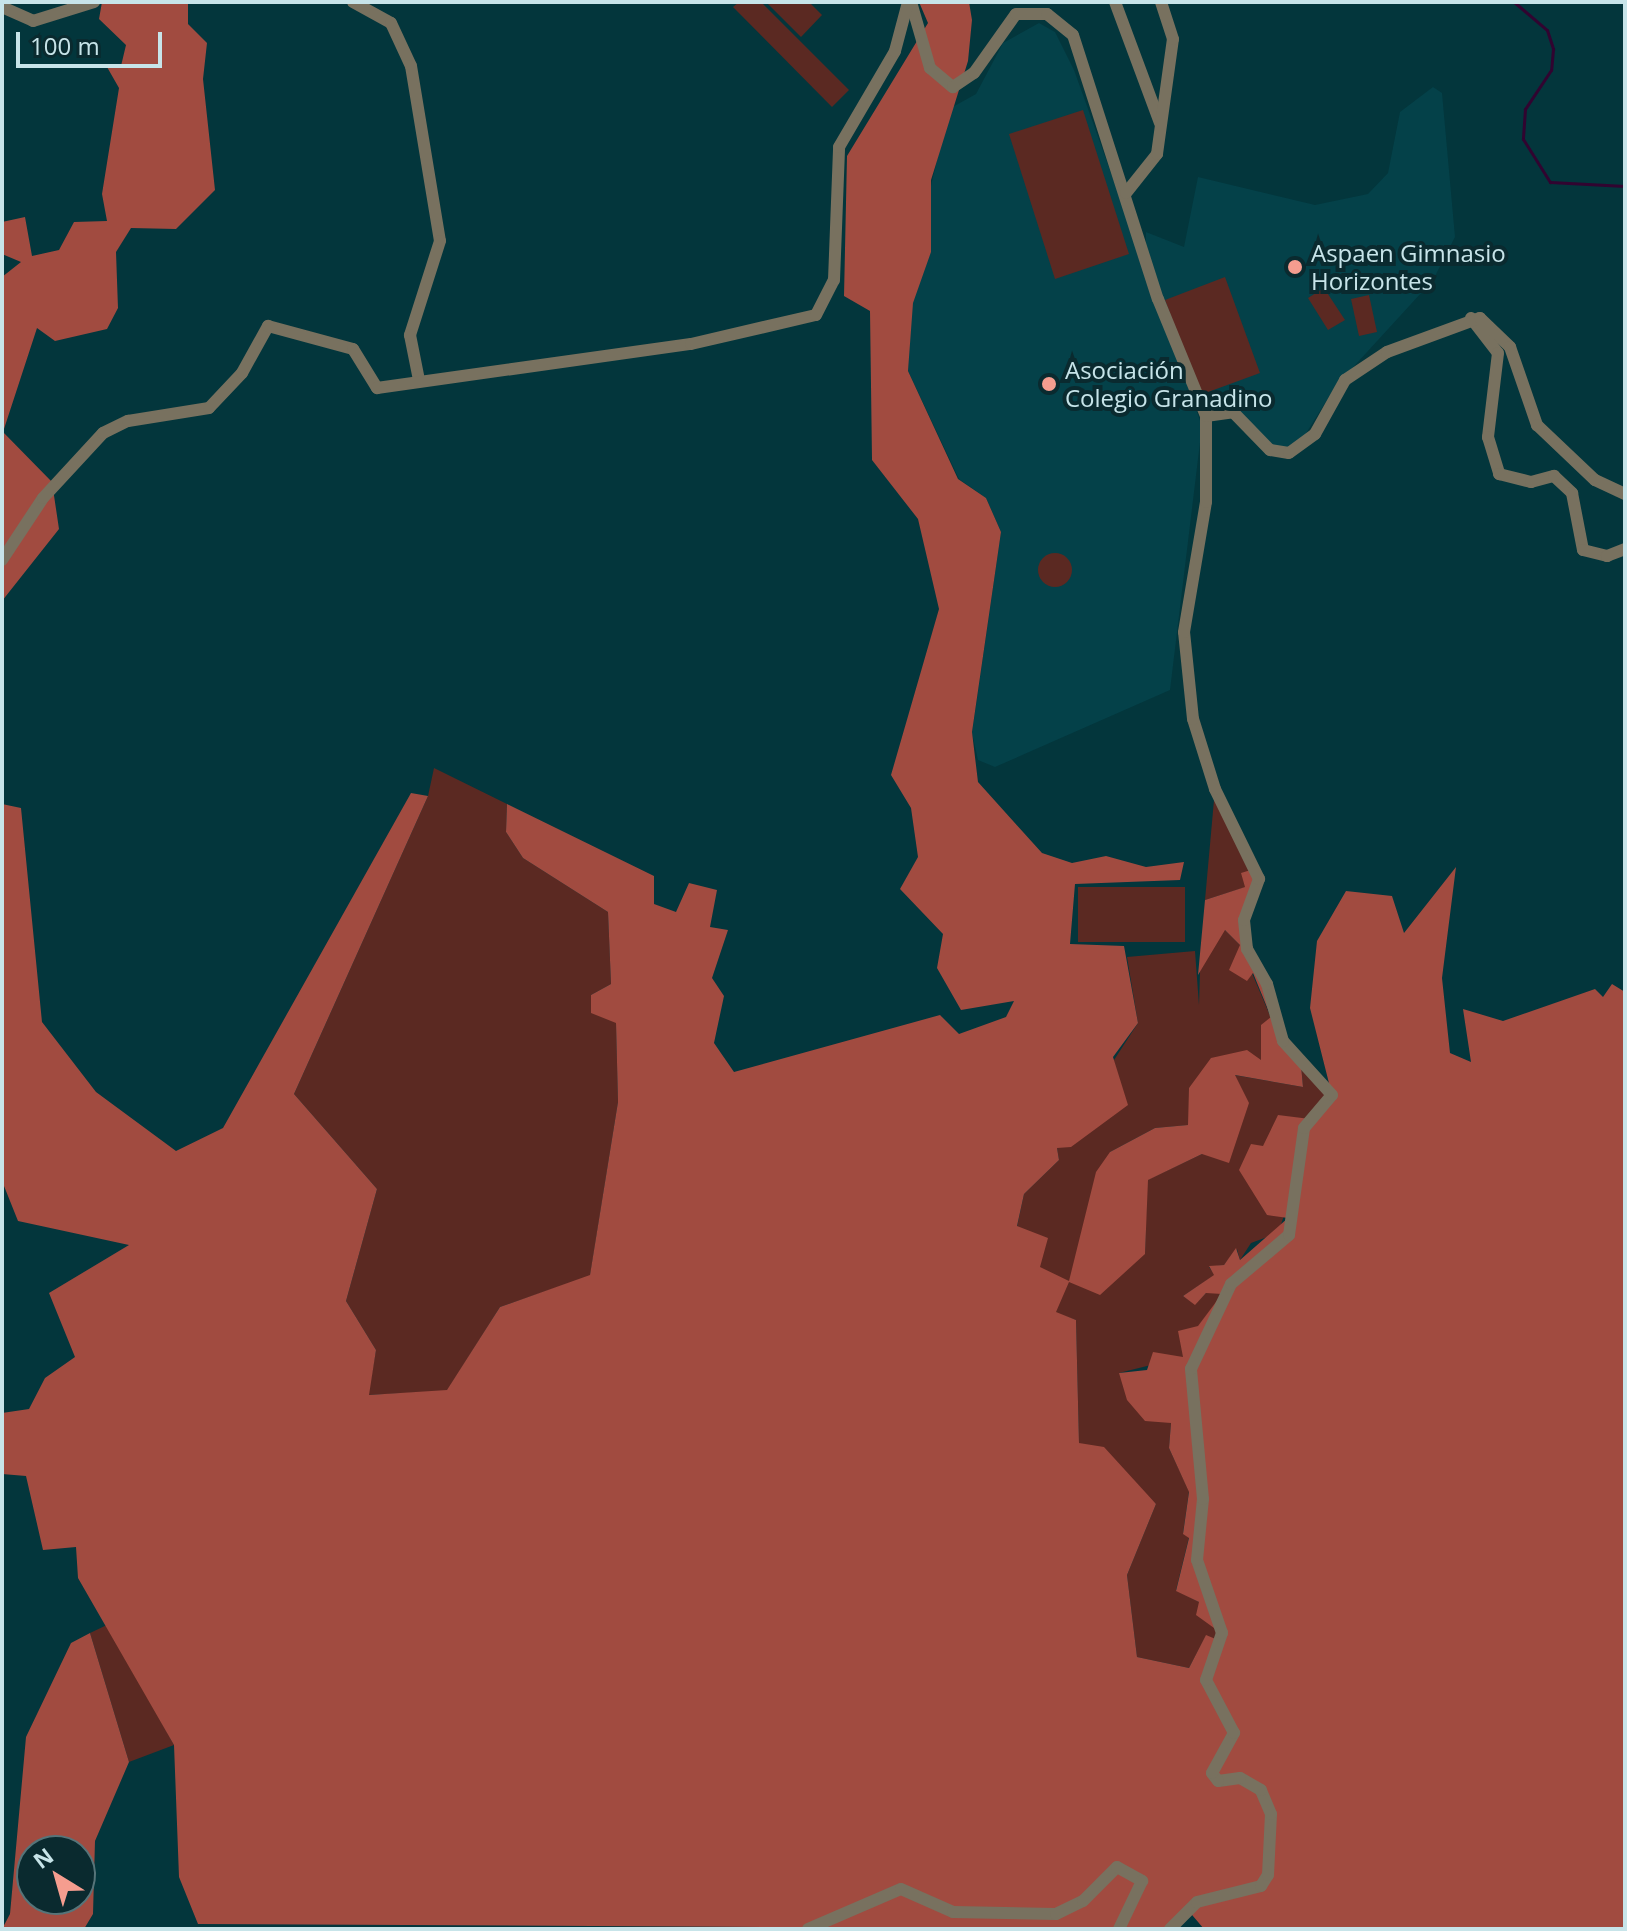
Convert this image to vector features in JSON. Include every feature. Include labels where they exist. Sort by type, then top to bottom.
[{"type":"street","points":[[353,2],[391,23],[411,66],[440,241],[410,335],[419,380]]},
{"type":"street","points":[[2,560],[43,498],[103,433],[128,421],[196,415],[209,408],[242,373],[268,326],[353,349],[377,388],[691,344],[816,315],[834,280],[839,147],[895,51],[909,2]]},
{"type":"street","points":[[909,2],[930,68],[953,87],[974,73],[1016,14],[1032,10],[1062,23],[1206,416],[1203,526],[1184,632],[1193,719],[1215,789],[1259,879],[1244,920],[1247,949],[1267,984],[1283,1041],[1332,1095],[1304,1128],[1289,1235],[1231,1284],[1191,1369],[1203,1499],[1197,1560],[1222,1633],[1206,1680],[1234,1733],[1212,1773],[1218,1781],[1240,1778],[1261,1790],[1271,1814],[1268,1875],[1261,1886],[1197,1902],[1170,1929]]},
{"type":"street","points":[[1115,2],[1160,125]]},
{"type":"street","points":[[1126,193],[1154,166],[1173,39],[1161,2]]},
{"type":"street","points":[[2,7],[33,21],[87,4]]},
{"type":"street","points":[[1206,416],[1233,412],[1270,450],[1289,453],[1315,434],[1345,380],[1387,352],[1423,344],[1471,318],[1490,322],[1510,347],[1537,425],[1595,480],[1625,494]]},
{"type":"street","points":[[1471,318],[1498,353],[1488,437],[1499,474],[1531,482],[1554,476],[1572,493],[1583,550],[1607,556],[1625,549]]},
{"type":"street","points":[[808,1929],[901,1889],[973,1915],[1056,1914],[1083,1901],[1117,1867],[1140,1876],[1142,1886],[1119,1929]]},
{"type":"shaded area","points":[[102,2],[188,2],[188,24],[207,43],[203,79],[215,190],[176,229],[131,228],[116,252],[118,308],[107,329],[55,341],[37,328],[3,432],[52,482],[59,529],[2,601],[2,277],[21,262],[2,254],[2,222],[25,217],[32,256],[59,250],[74,222],[107,221],[102,194],[119,88],[107,67],[121,66],[126,45],[99,19]]},
{"type":"shaded area","points":[[739,2],[761,2],[849,90],[832,107],[733,7]]},
{"type":"shaded area","points":[[766,2],[809,2],[822,15],[801,37]]},
{"type":"shaded area","points":[[919,2],[969,2],[972,20],[968,61],[931,180],[931,252],[913,303],[908,371],[958,479],[986,498],[1001,532],[972,732],[978,782],[1042,853],[1072,863],[1106,856],[1146,867],[1184,862],[1180,880],[1075,884],[1070,944],[1124,946],[1138,1023],[1113,1057],[1128,1105],[1071,1147],[1057,1148],[1059,1160],[1024,1194],[1017,1226],[1048,1238],[1040,1267],[1069,1281],[1096,1172],[1110,1152],[1155,1128],[1188,1125],[1189,1088],[1211,1058],[1247,1050],[1261,1060],[1261,1025],[1271,1017],[1253,973],[1247,981],[1229,970],[1240,945],[1225,930],[1198,975],[1205,900],[1245,887],[1241,873],[1254,869],[1259,879],[1244,920],[1277,1024],[1301,1065],[1303,1087],[1235,1075],[1249,1103],[1229,1163],[1202,1154],[1148,1180],[1145,1254],[1100,1295],[1069,1282],[1056,1312],[1076,1320],[1079,1443],[1104,1447],[1156,1504],[1127,1575],[1137,1657],[1189,1668],[1206,1635],[1218,1640],[1221,1633],[1196,1615],[1199,1602],[1176,1591],[1189,1538],[1183,1534],[1189,1492],[1169,1448],[1171,1423],[1145,1421],[1127,1400],[1119,1373],[1147,1370],[1153,1352],[1183,1357],[1178,1331],[1198,1326],[1222,1294],[1206,1293],[1195,1305],[1183,1296],[1214,1275],[1209,1266],[1224,1265],[1236,1248],[1240,1260],[1288,1218],[1267,1215],[1239,1170],[1251,1144],[1263,1146],[1278,1115],[1310,1119],[1332,1095],[1310,1008],[1317,941],[1346,891],[1392,896],[1404,933],[1456,867],[1442,978],[1450,1053],[1471,1062],[1463,1009],[1503,1021],[1595,989],[1603,997],[1612,984],[1625,992],[1625,1929],[1204,1929],[1187,1909],[1170,1929],[198,1924],[179,1877],[174,1745],[78,1578],[76,1547],[43,1550],[26,1476],[2,1474],[2,1413],[29,1409],[45,1378],[75,1357],[49,1293],[129,1245],[18,1221],[2,1181],[2,804],[21,808],[42,1022],[96,1092],[176,1151],[223,1128],[411,793],[428,796],[294,1094],[377,1189],[346,1301],[376,1350],[369,1395],[447,1390],[500,1307],[590,1275],[618,1102],[616,1023],[591,1013],[591,995],[611,984],[608,912],[523,858],[506,832],[507,804],[654,876],[654,904],[676,912],[689,883],[717,890],[710,927],[728,930],[712,978],[724,996],[714,1043],[734,1072],[940,1015],[959,1034],[1006,1017],[1014,1001],[961,1010],[937,968],[943,934],[900,889],[918,857],[911,808],[891,775],[939,609],[918,519],[872,460],[870,311],[844,296],[847,156],[928,23]]},
{"type":"shaded area","name":"Asociación Colegio Granadino","points":[[1039,23],[1055,32],[1074,70],[1202,426],[1170,690],[995,767],[978,760],[972,733],[1001,532],[986,498],[959,479],[908,371],[914,258],[949,109],[976,94],[1003,43]]},
{"type":"shaded area","name":"Aspaen Gimnasio Horizontes","points":[[1433,87],[1442,93],[1455,237],[1433,280],[1335,387],[1305,435],[1287,447],[1273,445],[1231,405],[1210,411],[1146,255],[1146,232],[1184,247],[1198,177],[1315,205],[1368,194],[1388,173],[1400,112]]},
{"type":"shaded area","points":[[1083,110],[1129,254],[1055,279],[1009,134]]},
{"type":"shaded area","points":[[1225,277],[1260,373],[1200,395],[1165,300]]},
{"type":"shaded area","points":[[1324,288],[1345,320],[1328,330],[1308,298]]},
{"type":"shaded area","points":[[1369,295],[1377,332],[1359,336],[1351,299]]},
{"type":"shaded area","points":[[1055,553],[1067,558],[1072,570],[1067,582],[1055,587],[1043,582],[1038,570],[1043,558]]},
{"type":"shaded area","points":[[434,768],[507,804],[506,832],[523,858],[608,912],[611,984],[591,995],[591,1012],[616,1022],[618,1102],[590,1276],[500,1307],[447,1391],[368,1395],[376,1350],[346,1301],[377,1189],[294,1094],[428,796]]},
{"type":"shaded area","points":[[1215,789],[1254,869],[1246,887],[1205,900]]},
{"type":"shaded area","points":[[1078,887],[1185,887],[1185,942],[1078,942]]},
{"type":"shaded area","points":[[1224,929],[1240,945],[1271,1018],[1261,1026],[1261,1061],[1189,1088],[1189,1125],[1155,1128],[1110,1152],[1145,1254],[1147,1180],[1202,1154],[1234,1075],[1303,1087],[1301,1065],[1329,1085],[1278,1233],[1251,1243],[1240,1260],[1237,1249],[1224,1265],[1209,1267],[1215,1275],[1183,1296],[1195,1304],[1206,1293],[1222,1293],[1183,1357],[1119,1373],[1171,1423],[1169,1448],[1189,1491],[1183,1533],[1189,1537],[1176,1590],[1199,1602],[1222,1633],[1218,1640],[1206,1636],[1189,1668],[1137,1657],[1127,1575],[1156,1504],[1079,1443],[1076,1320],[1056,1313],[1017,1227],[1024,1194],[1059,1160],[1057,1148],[1138,1023],[1127,957],[1195,951],[1199,1005],[1200,971]]},
{"type":"shaded area","points":[[109,1624],[174,1745],[129,1762],[90,1633]]},
{"type":"shaded area","points":[[90,1633],[129,1762],[96,1839],[96,1835],[17,1835],[26,1737],[71,1643]]},
{"type":"shaded area","points":[[16,1848],[16,1915],[92,1915],[84,1929],[2,1929],[10,1914]]},
{"type":"waterway","points":[[1514,2],[1547,30],[1553,49],[1551,70],[1525,109],[1523,139],[1550,182],[1625,186]]},
{"type":"place","name":"Aspaen Gimnasio Horizontes","points":[[1295,267]]},
{"type":"place","name":"Asociación Colegio Granadino","points":[[1049,384]]}]
